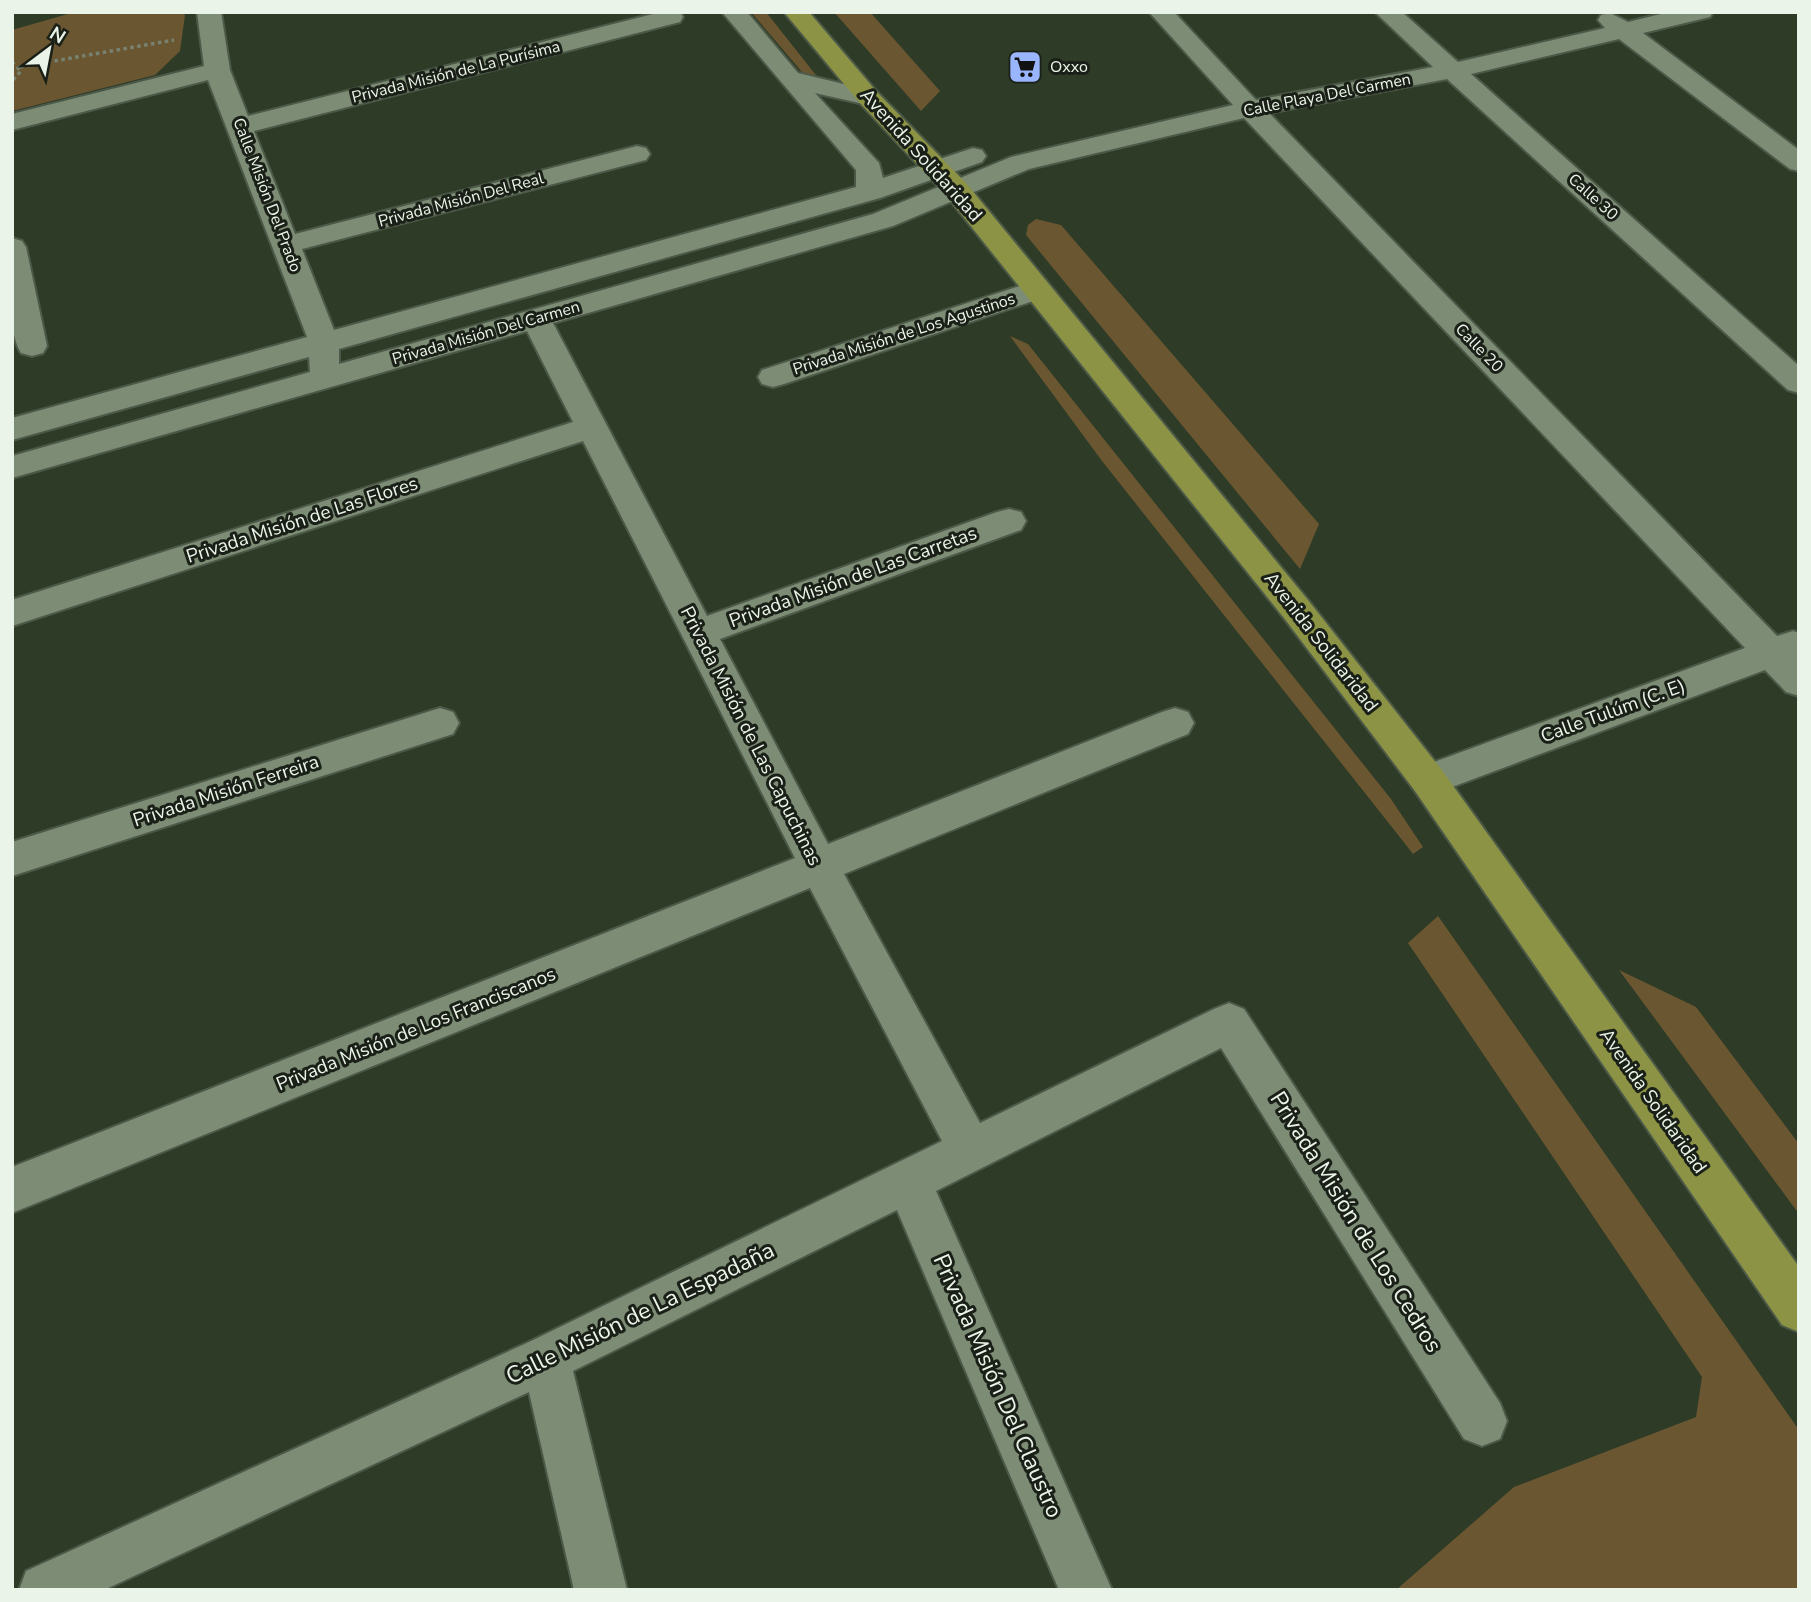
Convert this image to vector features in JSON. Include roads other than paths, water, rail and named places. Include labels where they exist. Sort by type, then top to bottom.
[{"type":"main road","name":"Avenida Solidaridad","points":[[796,12],[868,97],[945,179],[1296,609],[1428,780],[1799,1308]]},
{"type":"street","points":[[734,12],[869,169],[870,192]]},
{"type":"street","name":"Calle 20","points":[[1161,12],[1244,103],[1785,648],[1799,682]]},
{"type":"street","name":"Calle 30","points":[[1387,12],[1799,383]]},
{"type":"street","points":[[1598,12],[1799,163]]},
{"type":"street","name":"Calle Playa Del Carmen","points":[[945,179],[1020,163],[1432,51],[1598,12]]},
{"type":"street","name":"Calle Playa Del Carmen","points":[[1244,103],[1452,71],[1701,12]]},
{"type":"street","name":"Privada Misión de La Purísima","points":[[242,126],[671,17]]},
{"type":"street","name":"Calle Misión Del Prado","points":[[216,20],[217,70],[242,126],[285,246],[324,343],[325,378]]},
{"type":"street","points":[[12,122],[217,70]]},
{"type":"street","points":[[789,79],[868,97]]},
{"type":"street","name":"Privada Misión Del Real","points":[[285,246],[637,153]]},
{"type":"street","name":"Privada Misión Del Carmen","points":[[12,429],[870,192],[945,179]]},
{"type":"street","name":"Privada Misión Del Carmen","points":[[12,467],[883,220],[945,179]]},
{"type":"street","points":[[12,247],[32,346]]},
{"type":"street","name":"Privada Misión de Los Agustinos","points":[[773,377],[1035,290]]},
{"type":"street","name":"Privada Misión de Las Capuchinas","points":[[536,319],[820,868],[971,1150]]},
{"type":"street","name":"Privada Misión de Las Flores","points":[[12,613],[592,427]]},
{"type":"street","name":"Privada Misión de Las Carretas","points":[[698,633],[1009,521]]},
{"type":"street","name":"Calle Tulúm (C. E)","points":[[1428,780],[1785,648]]},
{"type":"street","name":"Privada Misión Ferreira","points":[[12,859],[440,723]]},
{"type":"street","name":"Privada Misión de Los Franciscanos","points":[[12,1190],[820,868],[1175,723]]},
{"type":"street","name":"Calle Misión de La Espadaña","points":[[45,1590],[105,1577],[1230,1023]]},
{"type":"street","name":"Privada Misión de Los Cedros","points":[[1230,1023],[1482,1421]]},
{"type":"street","name":"Privada Misión Del Claustro","points":[[909,1183],[1086,1590]]},
{"type":"street","points":[[546,1359],[601,1590]]},
{"type":"place","name":"Oxxo","points":[[1025,67]]}]
